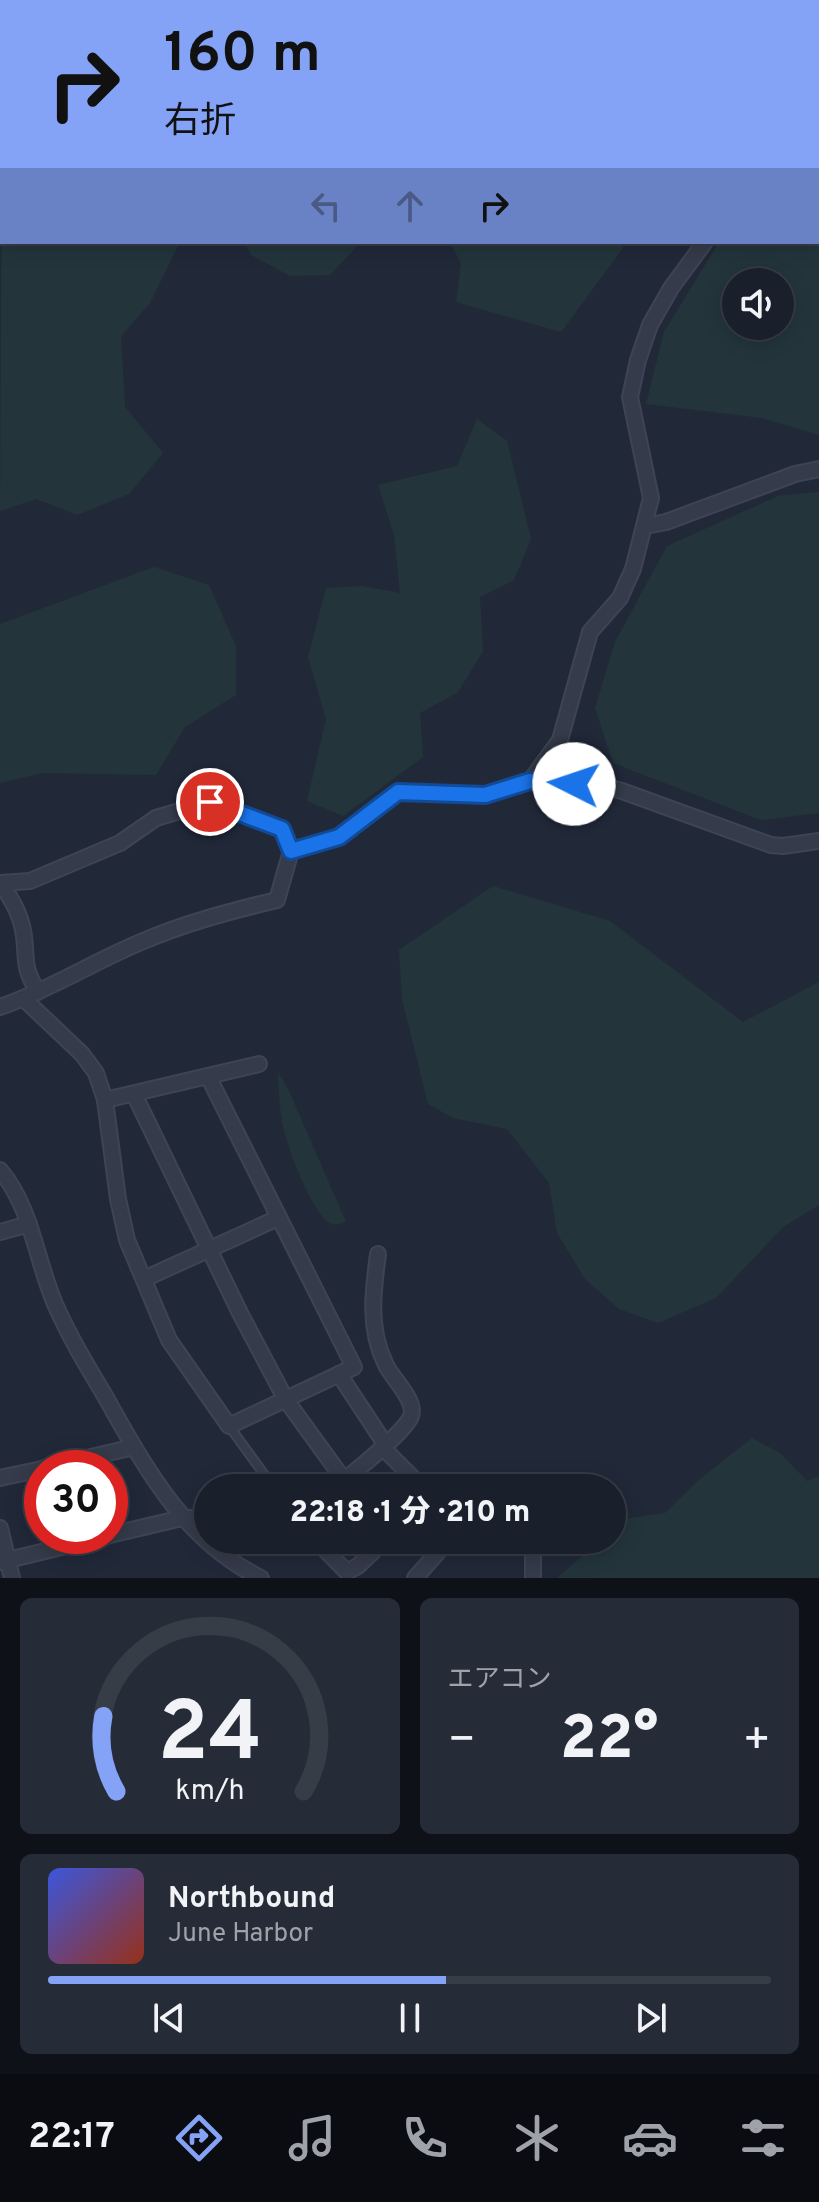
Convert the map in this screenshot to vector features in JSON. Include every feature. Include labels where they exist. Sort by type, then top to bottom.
[{"type":"street","points":[[530,781],[560,740],[590,632],[620,598],[633,569],[651,498],[630,397],[638,360],[650,325],[671,288],[704,244]]},
{"type":"street","points":[[645,526],[666,522],[795,474],[819,469]]},
{"type":"street","points":[[291,851],[339,837],[398,792],[485,795],[530,781],[595,784],[622,791],[771,845],[819,841]]},
{"type":"street","points":[[0,883],[30,881],[120,843],[156,818],[210,802],[282,829],[291,851],[277,900],[175,928],[0,1007]]},
{"type":"street","points":[[0,883],[11,898],[23,925],[26,974],[31,995],[96,1073],[105,1100],[118,1199],[127,1240],[169,1340],[229,1426],[354,1367],[208,1076]]},
{"type":"street","points":[[105,1100],[259,1064]]},
{"type":"street","points":[[134,1094],[286,1400],[333,1474]]},
{"type":"street","points":[[0,1170],[12,1183],[29,1224],[55,1303],[134,1447],[182,1518],[214,1550],[234,1565],[261,1578]]},
{"type":"street","points":[[144,1279],[278,1218]]},
{"type":"street","points":[[0,1232],[29,1224]]},
{"type":"street","points":[[351,1474],[384,1445],[412,1414],[411,1404],[390,1375],[378,1342],[372,1306],[378,1254]]},
{"type":"street","points":[[339,1374],[384,1445],[410,1474]]},
{"type":"street","points":[[121,1450],[134,1447]]},
{"type":"street","points":[[0,1478],[24,1472]]},
{"type":"street","points":[[128,1531],[194,1518]]},
{"type":"street","points":[[0,1528],[4,1561],[12,1578]]},
{"type":"street","points":[[4,1561],[33,1554]]},
{"type":"street","points":[[328,1554],[347,1575],[370,1554]]},
{"type":"street","points":[[415,1578],[436,1554]]},
{"type":"street","points":[[533,1554],[533,1578]]},
{"type":"lane","points":[[229,1426],[264,1474]]},
{"type":"shaded area","points":[[1,244],[179,244],[150,303],[121,336],[125,407],[163,453],[129,494],[77,515],[36,499],[0,511]]},
{"type":"shaded area","points":[[245,244],[359,244],[330,275],[290,276],[251,255]]},
{"type":"shaded area","points":[[451,244],[623,244],[561,332],[456,302],[461,264]]},
{"type":"shaded area","points":[[718,244],[819,244],[819,435],[762,418],[646,404],[664,332]]},
{"type":"shaded area","points":[[477,419],[507,441],[531,539],[514,580],[480,597],[483,651],[458,692],[420,713],[423,757],[343,816],[307,801],[326,719],[308,657],[326,588],[362,586],[400,593],[394,535],[378,485],[457,466]]},
{"type":"shaded area","points":[[819,492],[819,813],[761,820],[613,763],[595,708],[615,642],[667,546],[778,496]]},
{"type":"shaded area","points":[[154,567],[209,585],[236,646],[236,695],[185,727],[156,775],[43,773],[0,783],[0,624]]},
{"type":"shaded area","points":[[493,886],[610,921],[743,1022],[819,982],[819,1205],[783,1227],[716,1298],[658,1323],[619,1309],[585,1279],[557,1233],[549,1183],[507,1129],[453,1118],[428,1104],[402,999],[399,950]]},
{"type":"shaded area","points":[[278,1072],[346,1222],[335,1224],[321,1215],[300,1175],[282,1121]]},
{"type":"shaded area","points":[[752,1438],[780,1453],[807,1481],[819,1476],[819,1578],[557,1578],[584,1554],[626,1554],[626,1519],[665,1513],[701,1478]]},
{"type":"route","points":[[210,802],[282,829],[291,851],[339,837],[398,792],[485,795],[530,781],[574,784]]}]
